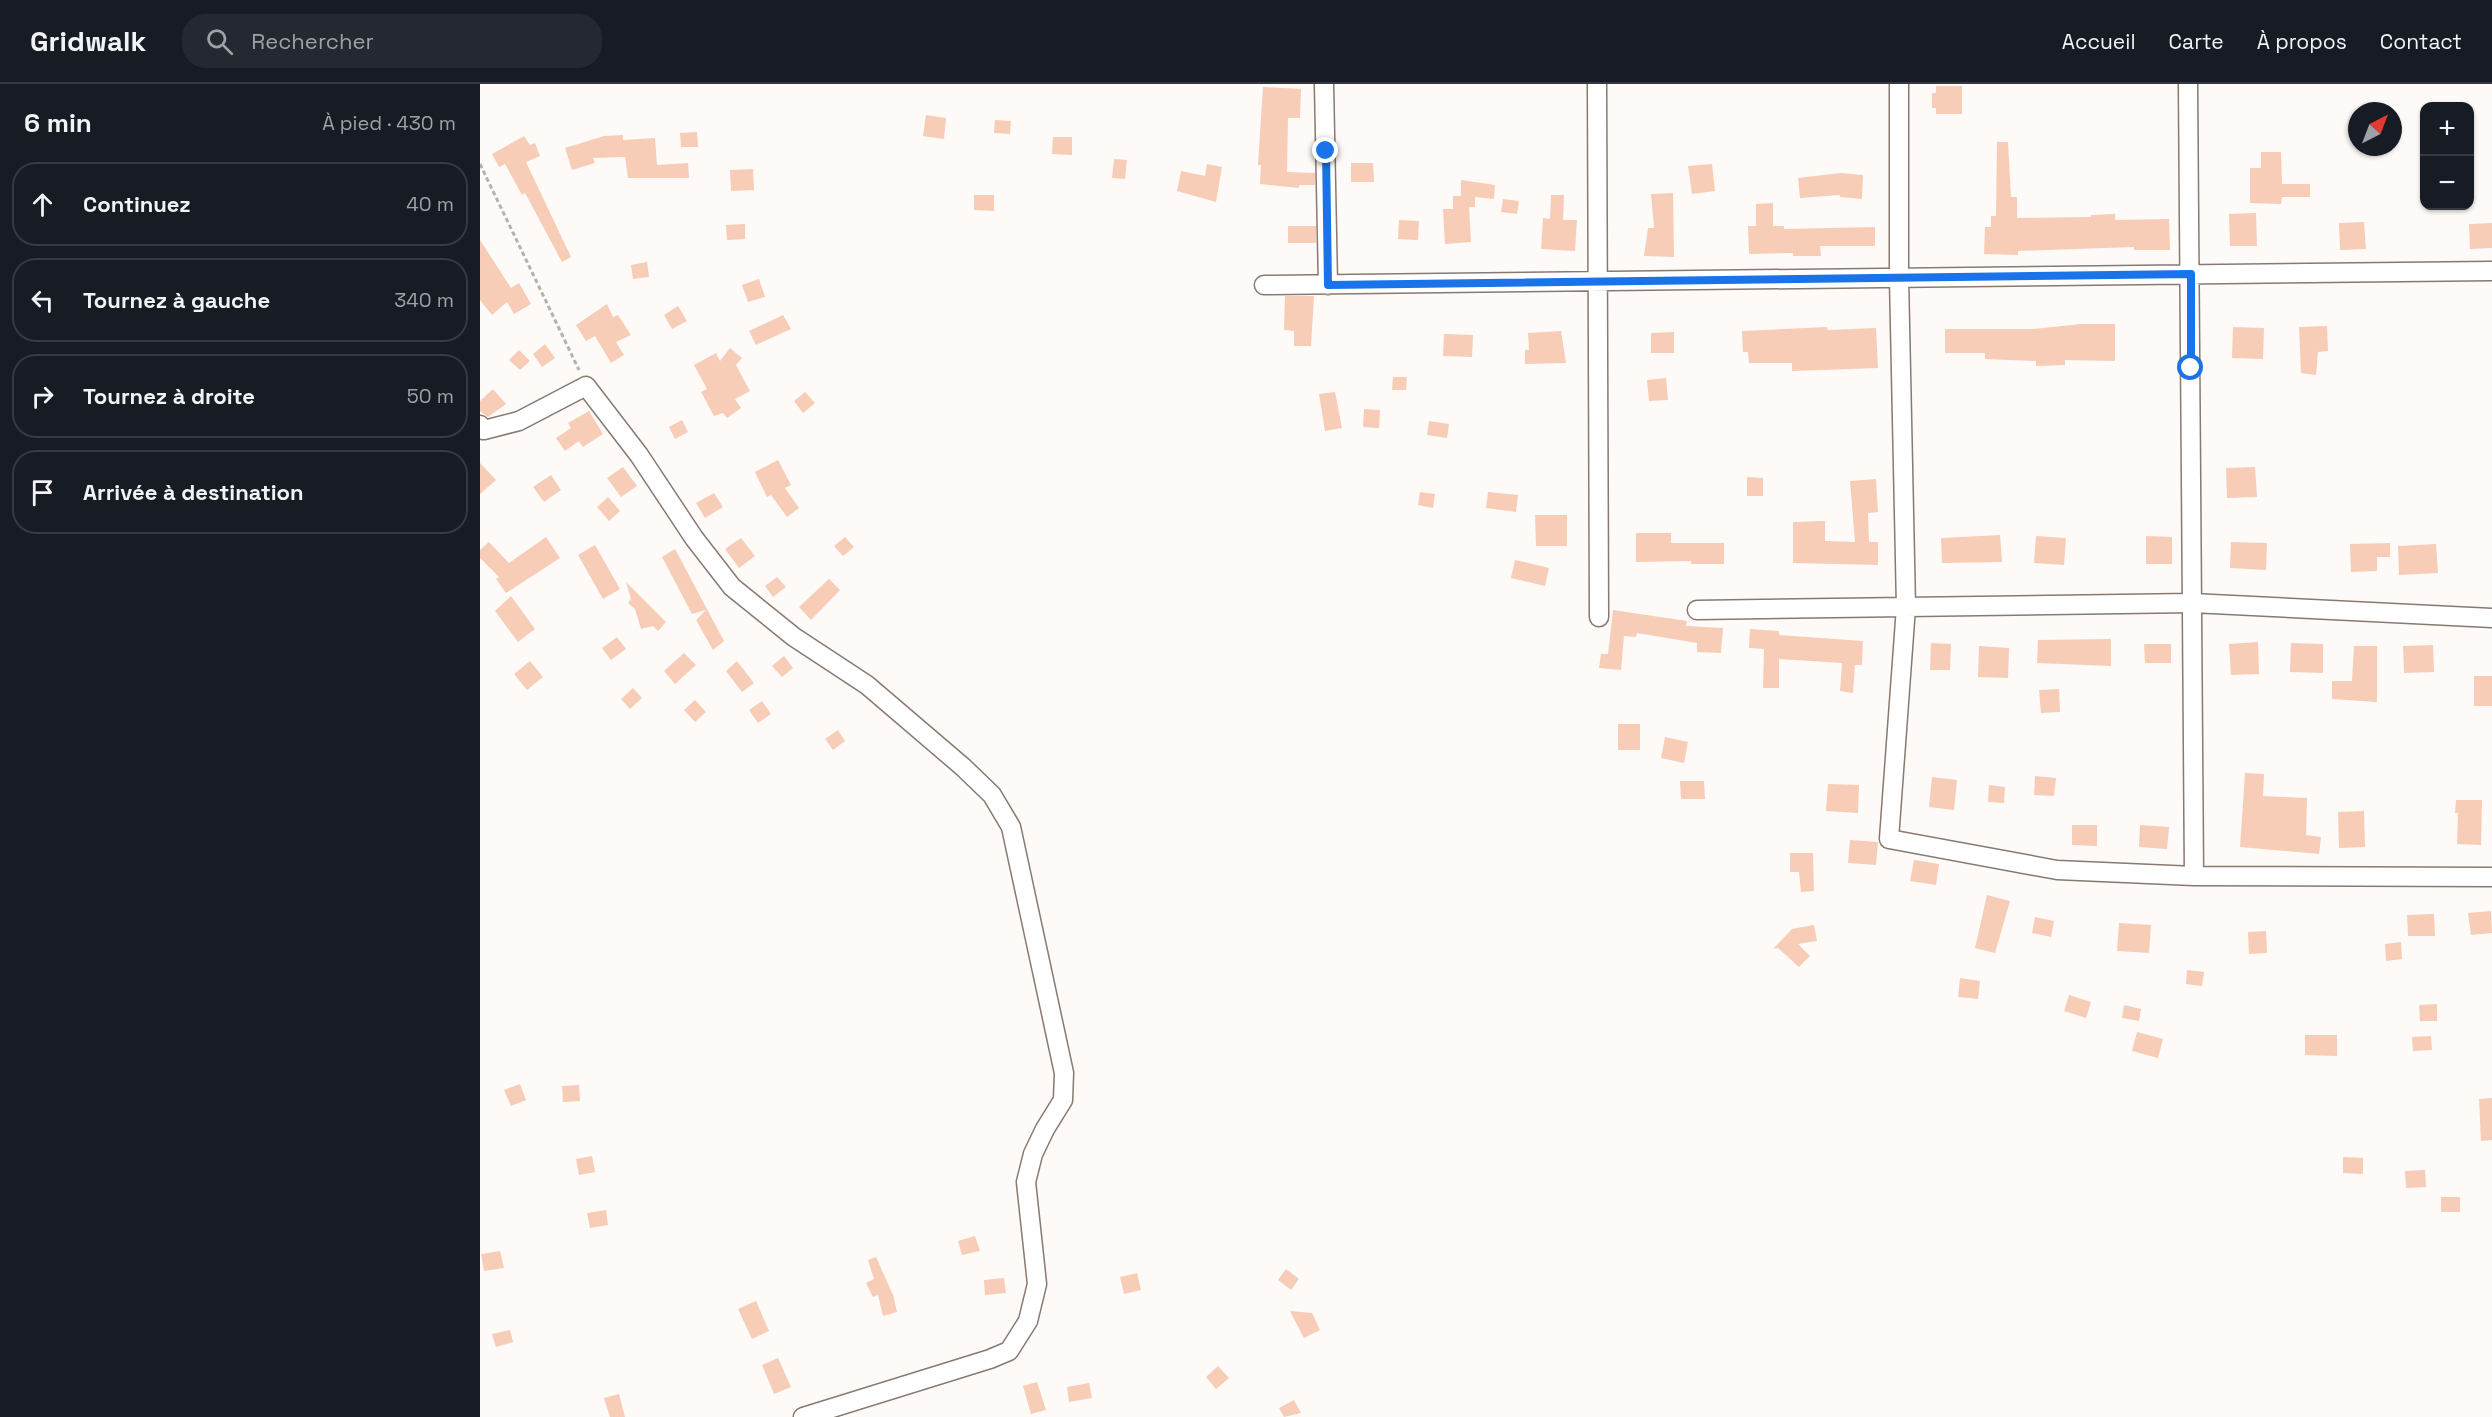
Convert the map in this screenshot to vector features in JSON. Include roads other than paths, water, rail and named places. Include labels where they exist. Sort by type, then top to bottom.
[{"type":"street","points":[[1324,84],[1328,285]]},
{"type":"street","points":[[1597,84],[1599,617]]},
{"type":"street","points":[[1899,84],[1899,278],[1906,607],[1889,839],[2057,870],[2194,876],[2492,877]]},
{"type":"street","points":[[2188,84],[2194,876]]},
{"type":"street","points":[[1264,285],[2492,271]]},
{"type":"street","points":[[480,425],[483,430],[519,421],[586,386],[639,455],[694,538],[732,587],[794,637],[867,685],[992,795],[1011,827],[1028,896],[1039,962],[1064,1073],[1063,1100],[1037,1145],[1026,1182],[1036,1284],[1028,1321],[1010,1351],[803,1417]]},
{"type":"street","points":[[1697,610],[2192,603],[2492,618]]}]
